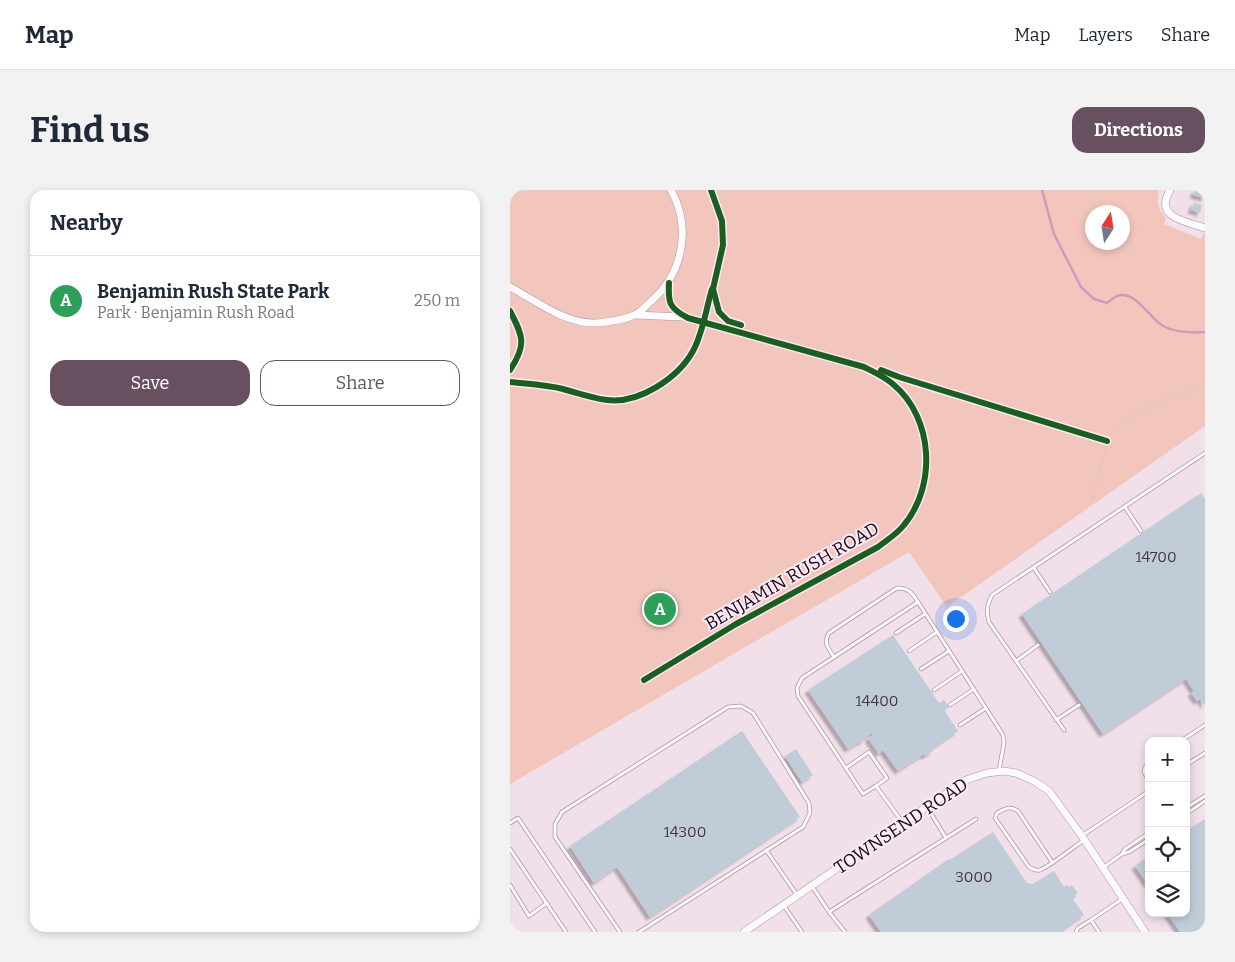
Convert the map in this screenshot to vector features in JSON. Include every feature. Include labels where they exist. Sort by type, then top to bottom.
[{"type":"street","name":"BENJAMIN RUSH ROAD","points":[[635,315],[656,298],[669,283],[678,260],[683,226],[676,199],[671,190]]},
{"type":"street","points":[[1170,190],[1165,198],[1166,209],[1169,214],[1205,228]]},
{"type":"street","name":"BENJAMIN RUSH ROAD","points":[[669,283],[669,298],[675,311],[688,318]]},
{"type":"street","name":"BENJAMIN RUSH ROAD","points":[[510,287],[542,306],[579,321],[597,323],[635,315],[688,318],[864,367],[894,385],[909,402],[919,419],[925,444],[926,474],[921,495],[915,509],[905,524],[893,536],[878,547],[736,624],[644,680]]},
{"type":"street","name":"TOWNSEND ROAD","points":[[744,932],[966,780],[987,773],[998,772],[1016,773],[1034,781],[1049,791],[1083,838],[1145,932]]},
{"type":"lane","points":[[1064,730],[989,622],[986,613],[992,595],[1205,454]]},
{"type":"lane","points":[[1125,507],[1141,531]]},
{"type":"lane","points":[[1034,568],[1050,592]]},
{"type":"lane","points":[[834,657],[826,645],[826,638],[829,633],[897,588],[906,588],[911,592],[926,614],[1003,735],[1004,743],[998,772]]},
{"type":"lane","points":[[846,768],[869,752],[887,778],[863,794],[798,696],[797,688],[802,678],[918,602]]},
{"type":"lane","points":[[896,633],[926,614]]},
{"type":"lane","points":[[909,652],[937,632]]},
{"type":"lane","points":[[1016,660],[1038,645]]},
{"type":"lane","points":[[921,669],[949,651]]},
{"type":"lane","points":[[934,690],[962,671]]},
{"type":"lane","points":[[950,705],[974,690]]},
{"type":"lane","points":[[1056,720],[1079,705]]},
{"type":"lane","points":[[620,932],[555,837],[555,824],[562,812],[728,708],[741,706],[753,713],[809,803],[810,813],[803,827],[640,932]]},
{"type":"lane","points":[[960,725],[986,708]]},
{"type":"lane","points":[[1187,737],[1205,724]]},
{"type":"lane","points":[[1190,762],[1205,753]]},
{"type":"lane","points":[[876,786],[903,823]]},
{"type":"lane","points":[[1052,862],[1018,811],[1013,807],[1007,807],[997,813],[995,818],[1029,867],[1034,870],[1040,870],[1052,862],[1083,838],[1145,794]]},
{"type":"lane","points":[[1190,810],[1205,796]]},
{"type":"lane","points":[[1190,807],[1205,801]]},
{"type":"lane","points":[[927,807],[946,838]]},
{"type":"lane","points":[[510,823],[518,818],[595,932]]},
{"type":"lane","points":[[829,912],[976,819]]},
{"type":"lane","points":[[1122,854],[1125,849],[1145,836]]},
{"type":"lane","points":[[1103,868],[1122,854],[1129,852],[1145,842]]},
{"type":"lane","points":[[510,849],[566,932]]},
{"type":"lane","points":[[766,850],[797,896]]},
{"type":"lane","points":[[510,886],[529,916],[546,903]]},
{"type":"lane","points":[[812,886],[845,932]]},
{"type":"lane","points":[[1076,932],[1078,928],[1123,898]]},
{"type":"lane","points":[[783,905],[802,932]]},
{"type":"lane","points":[[1091,920],[1099,932]]},
{"type":"path","points":[[1091,501],[1107,441],[1118,425],[1160,403],[1205,385]]},
{"type":"path","points":[[1098,438],[1107,441]]},
{"type":"shaded area","points":[[510,190],[1159,190],[1158,205],[1166,218],[1164,224],[1201,239],[1205,231],[1205,426],[947,607],[909,552],[510,784]]},
{"type":"building","points":[[1195,190],[1205,190],[1205,198],[1193,195]]},
{"type":"building","points":[[1194,203],[1202,205],[1200,213],[1191,210]]},
{"type":"building","points":[[1201,493],[1205,499],[1205,706],[1200,699],[1197,701],[1191,693],[1194,691],[1186,679],[1103,734],[1022,614]]},
{"type":"building","points":[[893,635],[939,703],[944,700],[949,707],[944,710],[958,731],[931,749],[933,751],[925,756],[924,754],[898,771],[883,750],[879,754],[868,738],[873,735],[872,733],[863,739],[864,741],[848,749],[808,690]]},
{"type":"building","points":[[742,731],[800,817],[650,917],[617,867],[594,883],[570,846]]},
{"type":"building","points":[[796,749],[813,775],[802,782],[785,756]]},
{"type":"building","points":[[1205,819],[1205,927],[1198,932],[1180,932],[1170,917],[1190,917],[1190,828]]},
{"type":"building","points":[[993,832],[1027,883],[1033,884],[1054,871],[1064,887],[1072,885],[1078,893],[1073,899],[1084,915],[1063,929],[1063,932],[881,932],[869,915],[949,859]]},
{"type":"building","points":[[1145,859],[1145,880],[1135,866]]},
{"type":"waterway","points":[[1042,190],[1054,234],[1081,287],[1094,299],[1107,303],[1117,296],[1124,295],[1136,301],[1163,326],[1184,332],[1205,332]]},
{"type":"cycle path","points":[[711,190],[722,221],[723,245],[713,289],[719,312],[728,321],[741,325]]},
{"type":"cycle path","points":[[644,680],[736,624],[878,547],[904,525],[915,509],[922,491],[926,472],[926,452],[923,433],[917,415],[907,399],[891,382],[864,367],[688,318],[673,308],[669,296],[669,283]]},
{"type":"cycle path","points":[[510,382],[557,388],[607,400],[632,398],[644,393],[678,371],[693,351],[702,329],[712,289]]},
{"type":"cycle path","points":[[510,311],[518,327],[521,340],[519,354],[510,370]]},
{"type":"cycle path","points":[[881,370],[1107,441]]},
{"type":"place","name":"Benjamin Rush State Park","points":[[660,609]]}]
